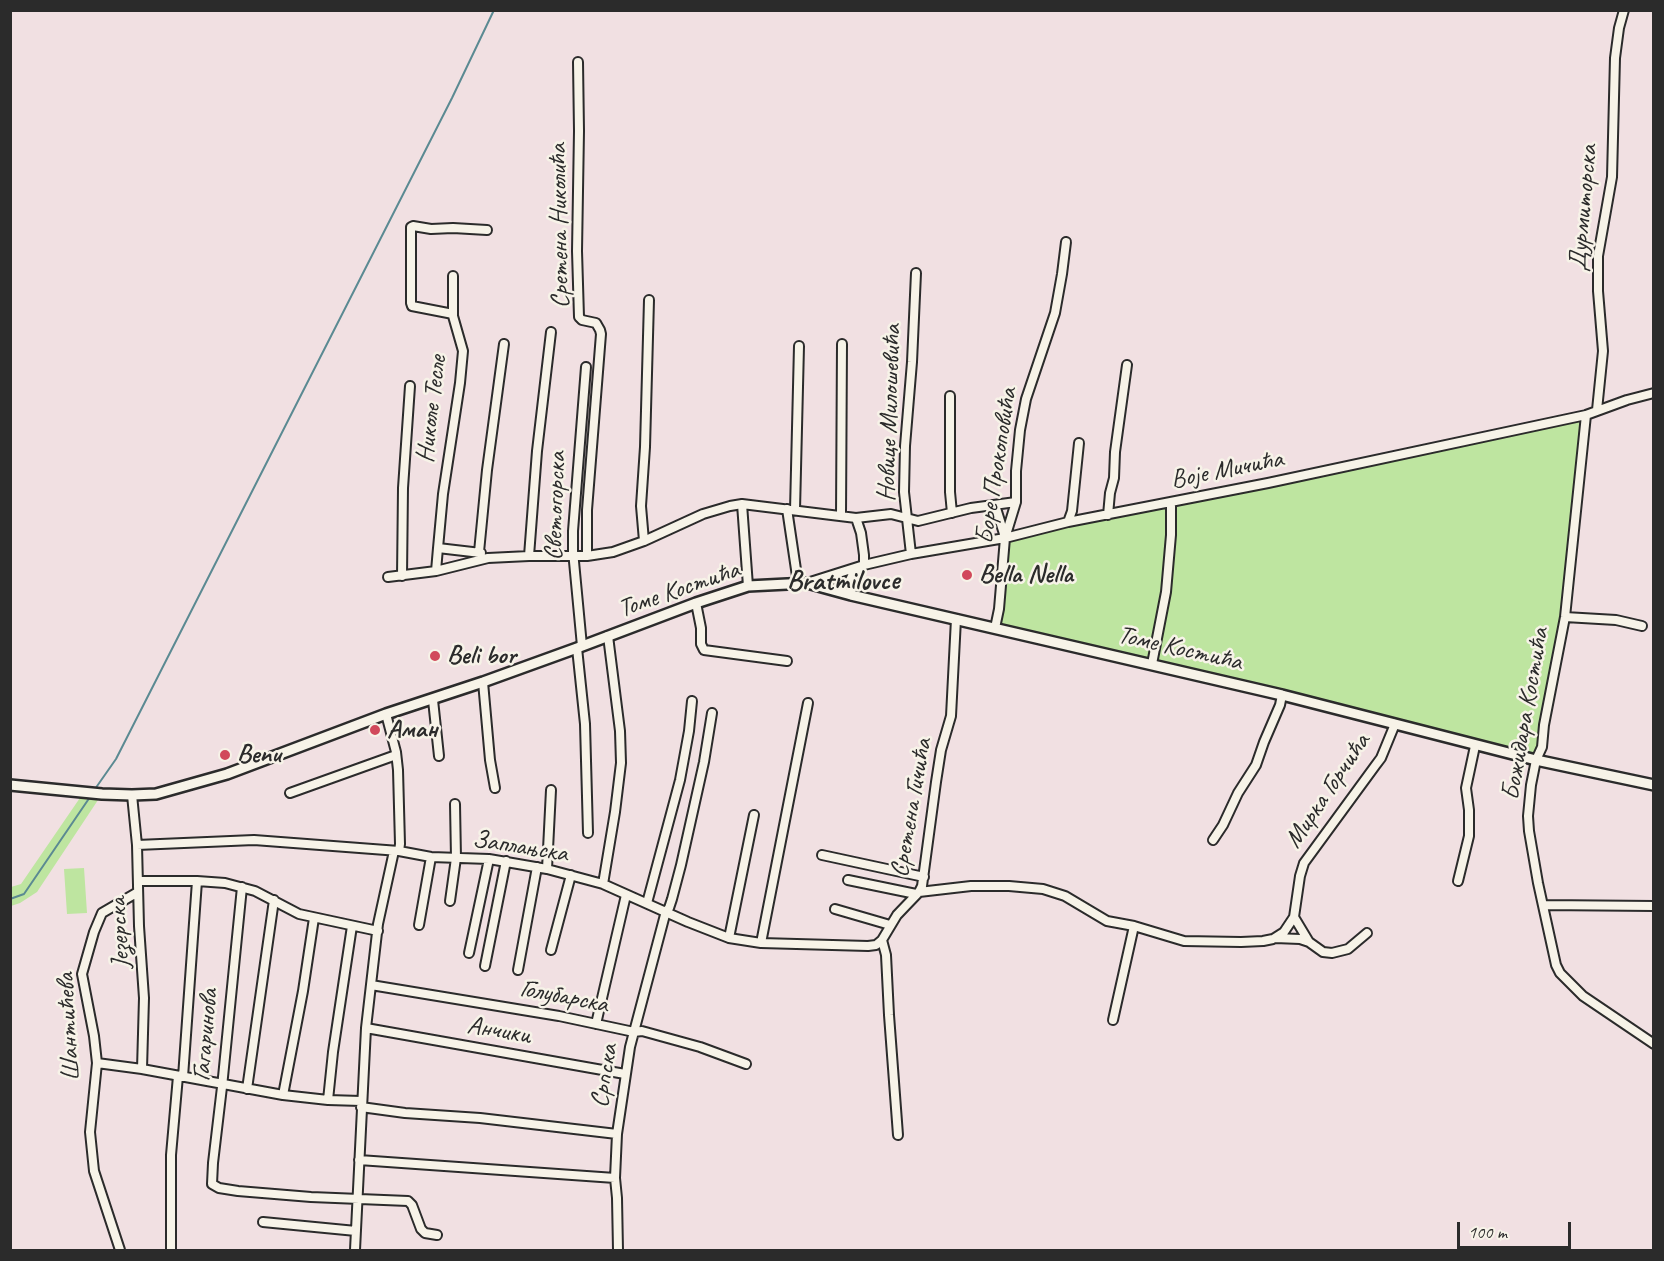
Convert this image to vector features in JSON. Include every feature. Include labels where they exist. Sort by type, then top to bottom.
[{"type":"street","name":"Дурмиторска","points":[[1597,410],[1603,351],[1598,291],[1598,256],[1612,177],[1615,58],[1624,10]]},
{"type":"street","name":"Сретена Николића","points":[[578,62],[579,316],[582,320],[596,323],[601,334],[587,510],[587,556]]},
{"type":"street","points":[[453,314],[412,306],[411,227],[487,230]]},
{"type":"street","name":"Боре Прокоповића","points":[[995,628],[999,609],[1005,538],[1016,502],[1020,430],[1026,399],[1054,313],[1066,242]]},
{"type":"street","name":"Новице Милошевића","points":[[911,554],[904,492],[916,273]]},
{"type":"street","name":"Николе Тесле","points":[[436,571],[442,494],[463,351],[453,314],[453,276]]},
{"type":"street","points":[[644,541],[641,506],[649,300]]},
{"type":"street","points":[[529,556],[537,451],[551,332]]},
{"type":"street","points":[[478,552],[504,344]]},
{"type":"street","points":[[841,516],[842,344]]},
{"type":"street","points":[[799,346],[791,509],[802,583]]},
{"type":"street","points":[[1108,515],[1127,365]]},
{"type":"street","name":"Светогорска","points":[[586,367],[575,496],[573,557],[585,724],[588,833]]},
{"type":"street","points":[[402,576],[404,477],[410,386]]},
{"type":"street","name":"Воје Мичића","points":[[802,583],[911,554],[1005,538],[1068,522],[1171,503],[1586,415],[1653,393]]},
{"type":"street","points":[[950,396],[952,513]]},
{"type":"street","name":"Божидара Костића","points":[[1586,415],[1565,617],[1544,725],[1542,747],[1536,760],[1529,804],[1529,824],[1532,851],[1556,965],[1565,980],[1583,996],[1653,1044]]},
{"type":"street","points":[[1068,522],[1072,511],[1079,443]]},
{"type":"street","points":[[388,577],[459,567],[488,558],[573,557],[614,552],[703,514],[742,504],[856,518],[891,514],[918,521],[971,508],[1016,502]]},
{"type":"street","points":[[1152,664],[1166,592],[1171,503]]},
{"type":"street","points":[[742,504],[748,586]]},
{"type":"street","points":[[995,505],[1005,538]]},
{"type":"street","points":[[850,595],[850,580],[854,572],[864,565],[861,533],[856,518]]},
{"type":"street","points":[[438,548],[478,552],[488,558]]},
{"type":"street","name":"Томе Костића","points":[[10,785],[98,794],[156,794],[227,774],[386,714],[433,700],[748,586],[802,583],[1282,695],[1475,746],[1653,785]]},
{"type":"street","points":[[696,603],[701,628],[701,644],[704,650],[787,661]]},
{"type":"street","points":[[1565,617],[1616,620],[1642,626]]},
{"type":"street","name":"Сретена Гичића","points":[[882,940],[897,915],[917,893],[924,877],[941,750],[951,716],[956,619]]},
{"type":"street","points":[[603,884],[621,763],[620,731],[608,636]]},
{"type":"street","points":[[483,682],[490,760],[495,788]]},
{"type":"street","points":[[1213,840],[1256,765],[1282,695]]},
{"type":"street","points":[[433,700],[439,756]]},
{"type":"street","points":[[648,903],[680,780],[692,701]]},
{"type":"street","points":[[761,943],[808,703]]},
{"type":"street","name":"Српска","points":[[618,1251],[615,1178],[617,1134],[625,1074],[666,911],[672,899],[684,855],[712,713]]},
{"type":"street","points":[[355,1251],[366,1028],[378,931],[400,844],[396,755],[386,714]]},
{"type":"street","name":"Мирка Горчића","points":[[1294,917],[1300,876],[1305,863],[1381,758],[1395,724]]},
{"type":"street","points":[[1458,881],[1469,836],[1466,788],[1475,746]]},
{"type":"street","points":[[290,794],[396,755]]},
{"type":"street","points":[[548,869],[551,790]]},
{"type":"street","name":"Језерска","points":[[132,795],[137,845],[144,998],[142,1069]]},
{"type":"street","points":[[450,901],[456,858],[456,804]]},
{"type":"street","points":[[729,938],[754,815]]},
{"type":"street","name":"Заплањска","points":[[137,845],[254,840],[397,851],[431,857],[489,858],[548,869],[603,884],[729,938],[761,943],[868,946],[876,945],[882,940]]},
{"type":"street","points":[[822,855],[924,877]]},
{"type":"street","points":[[419,925],[431,857]]},
{"type":"street","points":[[469,953],[489,858]]},
{"type":"street","points":[[485,966],[506,861]]},
{"type":"street","points":[[518,970],[537,867]]},
{"type":"street","points":[[551,950],[572,875]]},
{"type":"street","points":[[848,880],[917,893],[971,886],[1043,889],[1065,896],[1107,921],[1134,926],[1184,942],[1263,941],[1284,932],[1294,917],[1309,942]]},
{"type":"street","points":[[138,881],[197,881],[242,887],[274,900],[299,914],[378,931]]},
{"type":"street","points":[[171,1251],[171,1155],[181,1076],[197,881]]},
{"type":"street","name":"Гагаринова","points":[[242,887],[213,1162],[213,1186],[238,1191],[358,1199]]},
{"type":"street","name":"Шантићева","points":[[120,1251],[94,1171],[90,1132],[97,1063],[82,974],[102,913],[138,892]]},
{"type":"street","points":[[596,1024],[626,895]]},
{"type":"street","points":[[247,1089],[274,900]]},
{"type":"street","points":[[1543,905],[1653,906]]},
{"type":"street","points":[[834,909],[890,926]]},
{"type":"street","points":[[284,1095],[314,918]]},
{"type":"street","points":[[328,1100],[352,926]]},
{"type":"street","points":[[1113,1020],[1134,926]]},
{"type":"street","points":[[1274,938],[1300,939],[1309,942],[1323,952],[1332,953],[1348,949],[1366,933]]},
{"type":"street","points":[[882,940],[886,955],[898,1135]]},
{"type":"street","name":"Голубарска","points":[[371,984],[540,1012],[634,1032],[642,1031],[700,1047],[746,1064]]},
{"type":"street","name":"Анчики","points":[[366,1028],[625,1074]]},
{"type":"street","points":[[97,1063],[284,1095],[617,1134]]},
{"type":"street","points":[[359,1160],[615,1178]]},
{"type":"street","points":[[358,1199],[408,1201],[412,1205],[421,1229],[425,1233],[437,1235]]},
{"type":"street","points":[[263,1222],[356,1231]]},
{"type":"green space","points":[[1586,415],[1565,617],[1539,734],[1536,760],[995,628],[1005,538]]},
{"type":"green space","points":[[84,792],[102,794],[37,892],[11,906],[11,887],[21,884]]},
{"type":"green space","points":[[84,868],[87,913],[67,914],[64,869]]},
{"type":"waterway","points":[[95,789],[116,759],[452,98],[494,10]]},
{"type":"waterway","points":[[10,899],[24,894],[90,797]]},
{"type":"place","name":"Bella Nella","points":[[967,575]]},
{"type":"place","name":"Beli bor","points":[[435,656]]},
{"type":"place","name":"Аман","points":[[375,730]]},
{"type":"place","name":"Benu","points":[[225,755]]},
{"type":"district","name":"Bratmilovce","points":[[843,582]]}]
